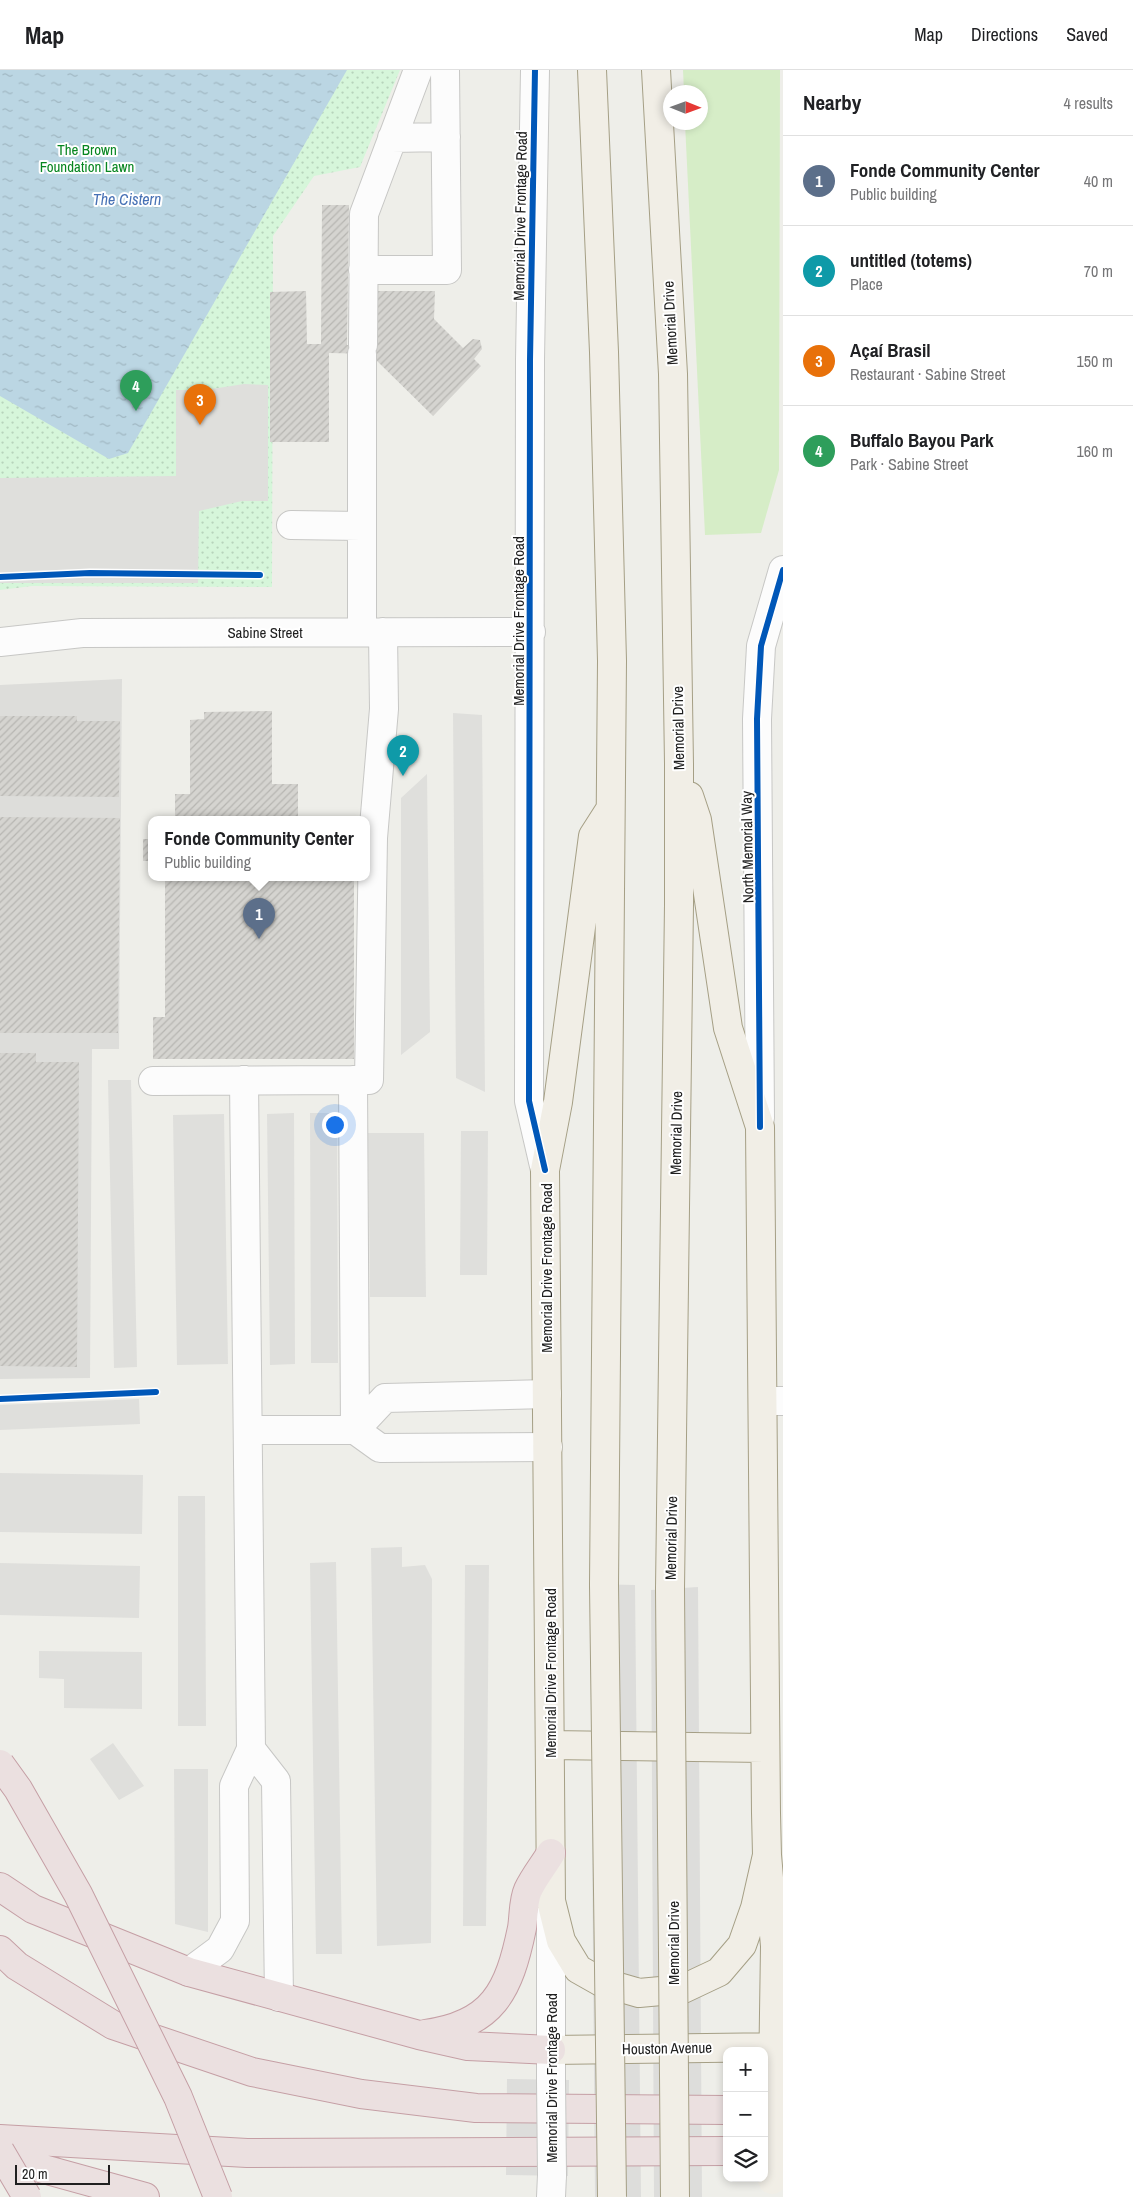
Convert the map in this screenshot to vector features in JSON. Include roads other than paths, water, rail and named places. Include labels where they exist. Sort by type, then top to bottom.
[{"type":"highway","points":[[0,1764],[18,1789],[78,1894],[178,2097],[218,2197]]},
{"type":"highway","points":[[419,2035],[441,2032],[475,2020],[488,2009],[501,1992],[514,1957],[528,1891],[551,1854]]},
{"type":"highway","points":[[0,1887],[33,1910],[189,1972],[419,2035],[468,2046],[551,2050]]},
{"type":"highway","points":[[0,1950],[17,1966],[113,2025],[252,2072],[361,2094],[476,2108],[723,2110]]},
{"type":"highway","points":[[768,2110],[783,2110]]},
{"type":"highway","points":[[0,2140],[247,2153],[723,2151]]},
{"type":"highway","points":[[0,2151],[27,2197]]},
{"type":"highway","points":[[768,2151],[783,2151]]},
{"type":"highway","points":[[0,2157],[145,2197]]},
{"type":"main road","points":[[592,70],[604,352],[612,661],[604,1585],[612,2197]]},
{"type":"main road","name":"Memorial Drive","points":[[656,70],[673,374],[679,764],[679,904],[670,1588],[675,2197]]},
{"type":"main road","points":[[679,764],[696,820],[728,1028],[760,1127],[773,1401],[765,1748],[767,1855],[775,1946],[778,2047],[773,2081],[772,2189]]},
{"type":"main road","points":[[546,1170],[558,1102],[593,836],[612,806]]},
{"type":"main road","name":"Memorial Drive Frontage Road","points":[[546,1170],[551,1901]]},
{"type":"main road","points":[[551,1745],[765,1748]]},
{"type":"main road","points":[[551,1901],[561,1941],[578,1969],[601,1982],[639,1993],[683,1989],[719,1972],[742,1945],[755,1908],[767,1855]]},
{"type":"main road","name":"Houston Avenue","points":[[551,2050],[778,2047]]},
{"type":"street","points":[[153,1081],[369,1080],[373,838],[384,709],[372,632],[361,526],[364,214],[418,70]]},
{"type":"street","points":[[363,270],[447,270],[445,70]]},
{"type":"street","name":"Memorial Drive Frontage Road","points":[[535,70],[530,360],[529,1101],[546,1170]]},
{"type":"street","points":[[392,138],[446,137]]},
{"type":"street","points":[[291,525],[361,526]]},
{"type":"street","name":"North Memorial Way","points":[[760,1127],[757,719],[772,647],[783,570]]},
{"type":"street","name":"Sabine Street","points":[[0,642],[82,633],[531,632]]},
{"type":"street","points":[[189,1972],[220,1949],[235,1921],[234,1786],[251,1749],[244,1080]]},
{"type":"street","points":[[353,1080],[355,1430]]},
{"type":"street","points":[[355,1430],[385,1398],[547,1394]]},
{"type":"street","points":[[248,1430],[355,1430],[380,1448],[548,1447]]},
{"type":"street","points":[[251,1749],[276,1781],[279,1997]]},
{"type":"street","name":"Memorial Drive Frontage Road","points":[[551,1901],[551,2186]]},
{"type":"water","name":"The Cistern","points":[[0,70],[347,70],[128,453],[109,459],[0,396]]},
{"type":"place","name":"Buffalo Bayou Park","points":[[136,411]]},
{"type":"place","name":"Açaí Brasil","points":[[200,425]]},
{"type":"place","name":"untitled (totems)","points":[[403,776]]},
{"type":"place","name":"Fonde Community Center","points":[[259,939]]},
{"type":"park label","name":"The Brown Foundation Lawn","points":[[87,158]]}]
